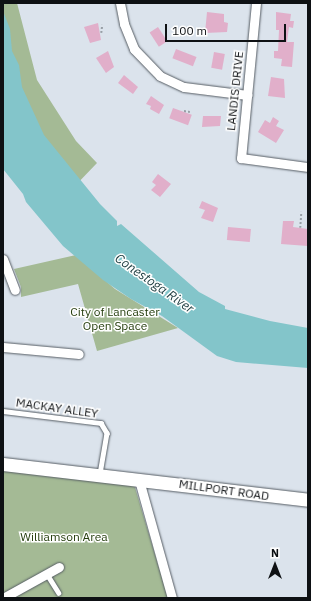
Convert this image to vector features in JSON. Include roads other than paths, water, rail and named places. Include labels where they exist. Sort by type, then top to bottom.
[{"type":"main road","name":"MILLPORT ROAD","points":[[3,464],[308,500]]},
{"type":"street","points":[[120,3],[124,24],[134,49],[149,68],[160,76],[184,87],[247,95]]},
{"type":"street","name":"LANDIS DRIVE","points":[[256,3],[241,158],[308,166]]},
{"type":"street","points":[[3,259],[15,290]]},
{"type":"street","points":[[3,348],[80,354]]},
{"type":"street","points":[[139,480],[172,598]]},
{"type":"street","points":[[3,598],[59,567]]},
{"type":"lane","name":"MACKAY ALLEY","points":[[3,411],[101,423],[106,433],[100,476]]},
{"type":"lane","points":[[47,574],[59,593]]},
{"type":"water","name":"Conestoga River","points":[[3,11],[10,29],[12,51],[19,65],[22,87],[44,135],[100,204],[117,221],[117,226],[121,224],[199,292],[225,306],[225,309],[270,321],[308,328],[308,368],[236,362],[217,356],[162,316],[131,299],[103,280],[63,246],[26,202],[23,194],[3,169]]},
{"type":"park label","name":"City of Lancaster Open Space","points":[[115,319]]},
{"type":"park label","name":"Williamson Area","points":[[64,537]]}]
